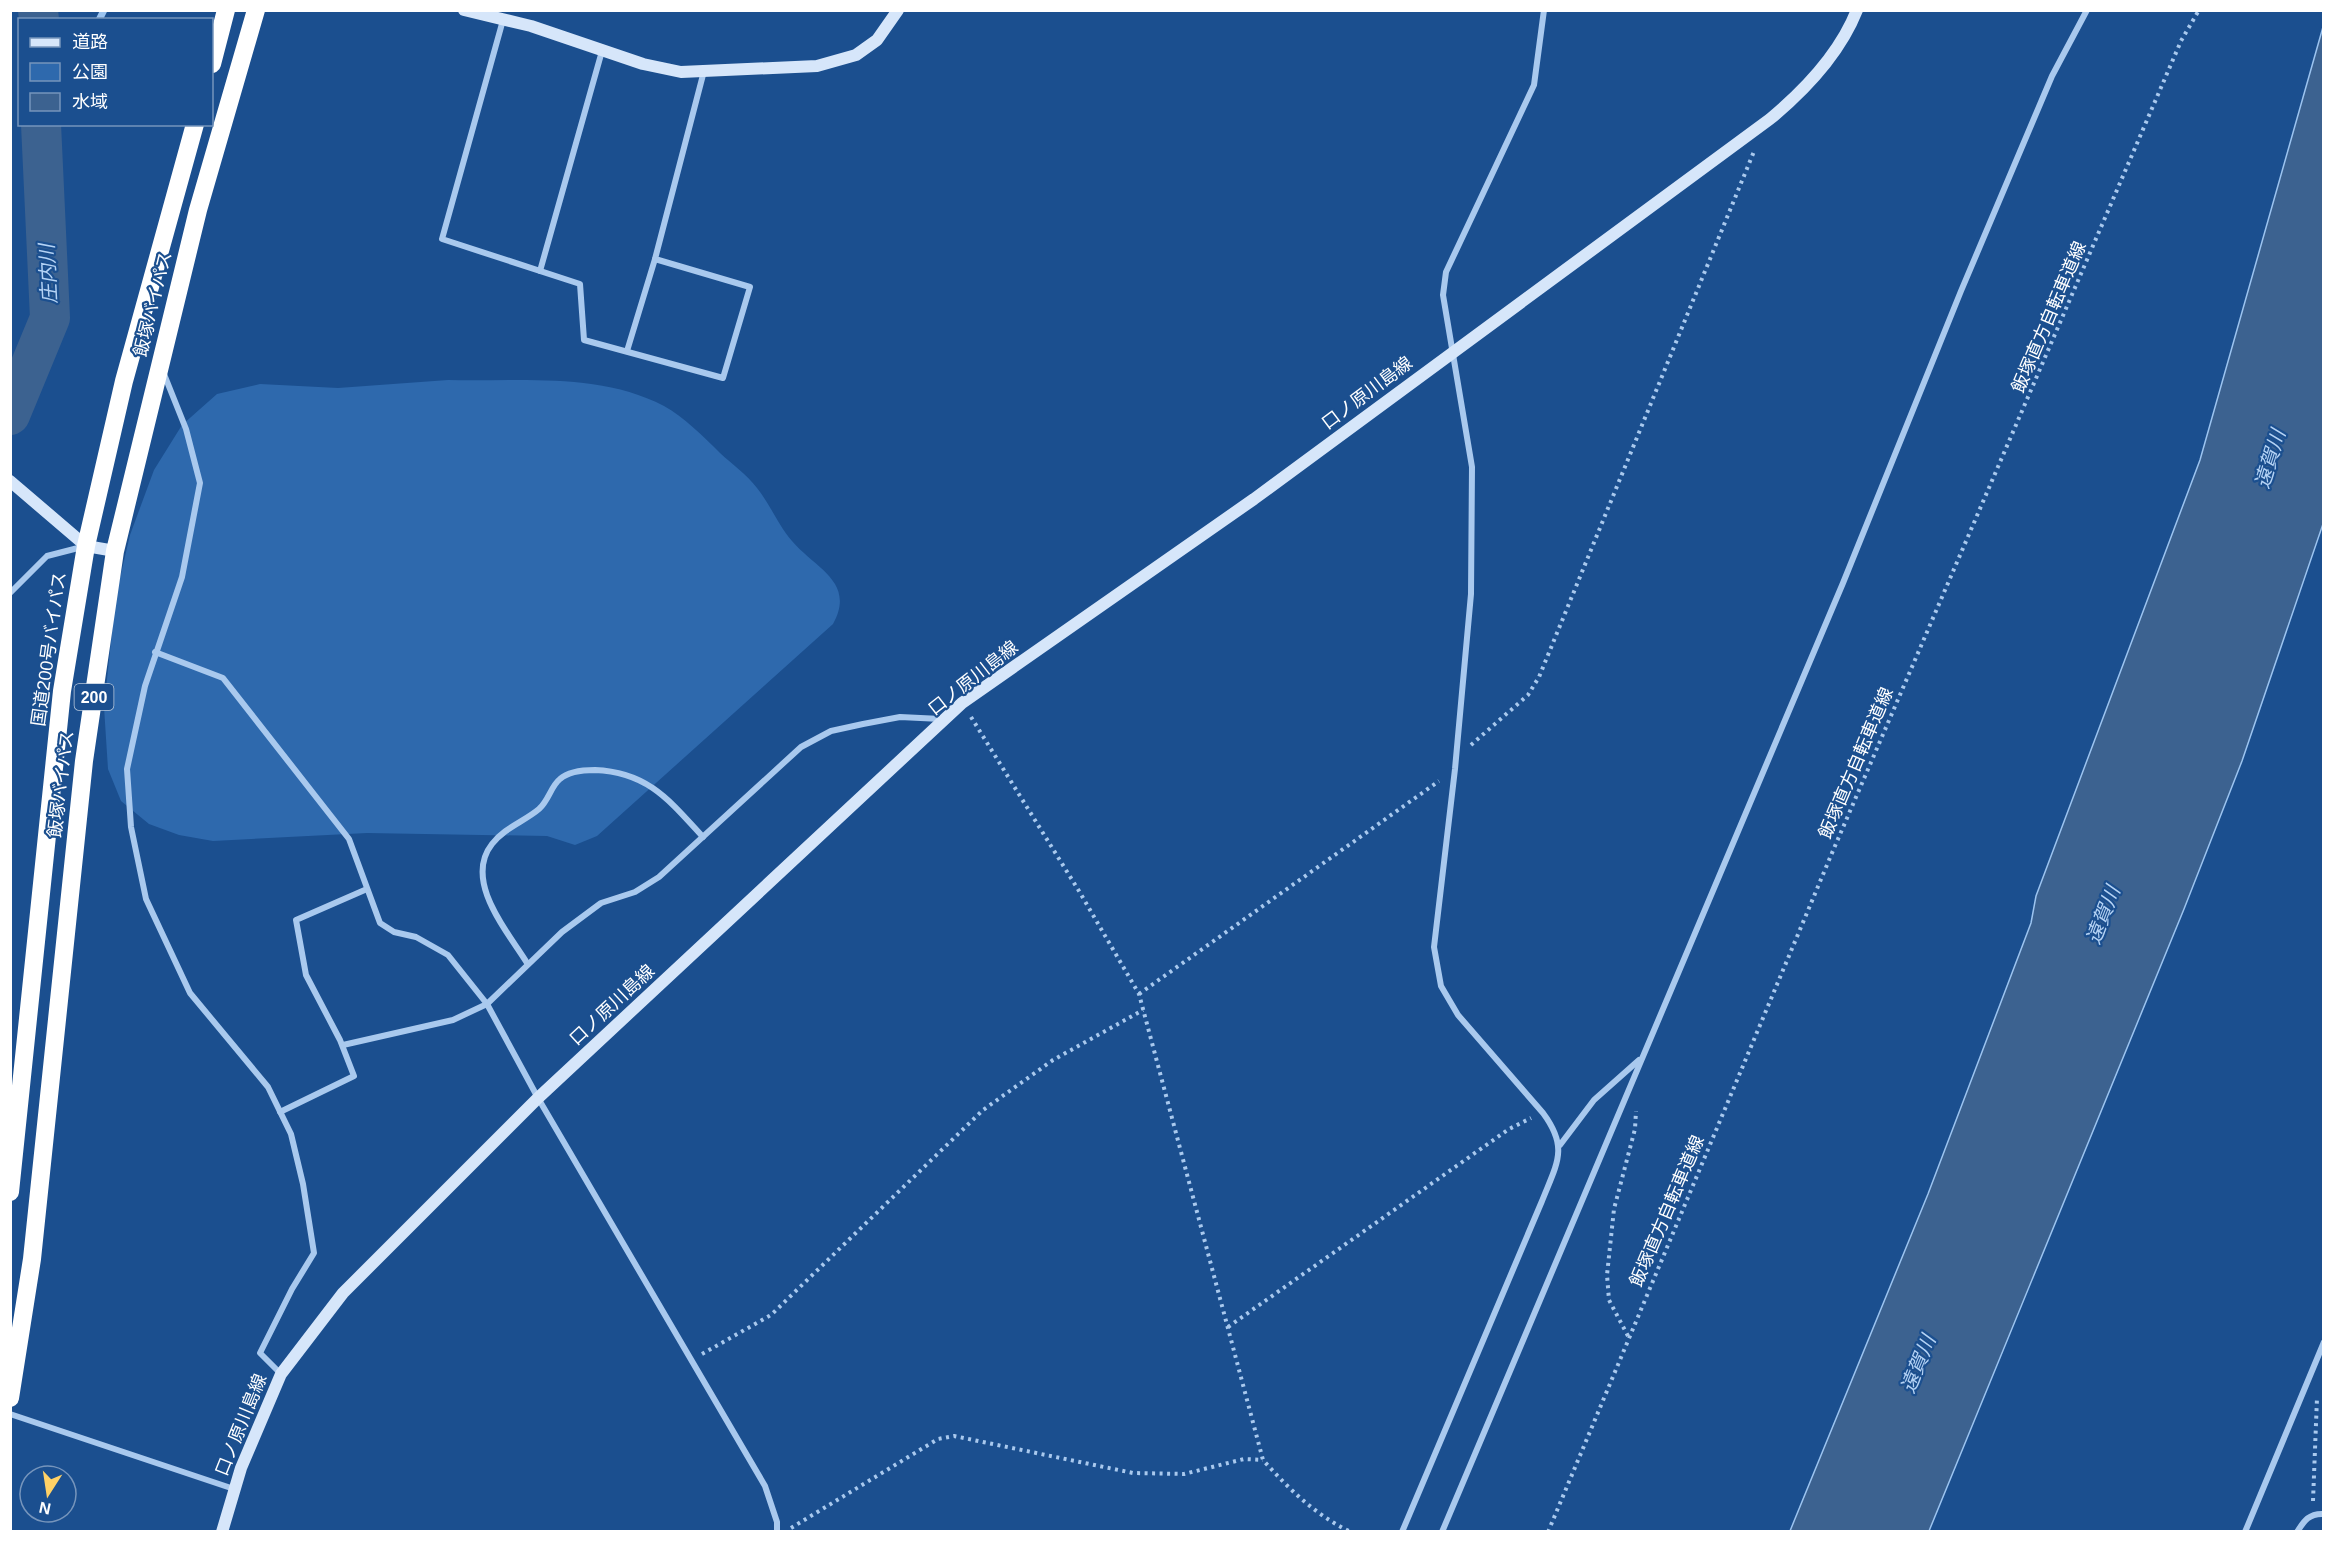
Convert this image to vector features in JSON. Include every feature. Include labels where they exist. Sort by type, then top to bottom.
[{"type":"highway","points":[[213,60],[226,10]]},
{"type":"highway","name":"飯塚バイパス","points":[[10,1398],[32,1259],[84,761],[116,551],[159,364],[198,210],[256,10]]},
{"type":"highway","name":"国道200号バイパス","points":[[10,1192],[62,691],[86,546],[124,381],[194,126]]},
{"type":"main road","points":[[464,10],[531,26],[643,64],[681,72],[818,66],[855,55],[877,40],[898,10]]},
{"type":"main road","name":"口ノ原川島線","points":[[222,1532],[234,1489],[281,1374],[343,1293],[538,1098],[962,703],[1254,499],[1750,134],[1791,101],[1816,75],[1841,42],[1857,10]]},
{"type":"main road","points":[[10,481],[86,546],[116,551]]},
{"type":"street","points":[[1544,10],[1534,85],[1446,272],[1443,295],[1472,467],[1471,594],[1455,769],[1434,947],[1441,986],[1458,1015],[1543,1113],[1554,1128],[1560,1145]]},
{"type":"street","points":[[1442,1532],[1838,593],[2043,98],[2087,10]]},
{"type":"street","points":[[503,20],[442,239],[580,284],[584,340],[723,378],[750,287],[655,259]]},
{"type":"street","points":[[540,271],[602,51]]},
{"type":"street","points":[[627,351],[655,259],[704,71]]},
{"type":"street","points":[[159,364],[186,429],[200,483],[182,577],[155,652],[127,769],[131,827],[146,899],[190,993],[268,1087],[291,1134],[303,1184],[314,1253],[292,1289],[260,1353],[281,1374]]},
{"type":"street","points":[[10,593],[47,556],[86,546]]},
{"type":"street","points":[[155,652],[223,678],[349,839],[380,924],[394,933],[416,937],[448,955],[487,1004],[538,1098],[765,1486],[777,1522],[777,1532]]},
{"type":"street","points":[[342,1046],[453,1020],[487,1004],[527,963],[562,932],[601,903],[635,892],[659,877],[801,747],[831,731],[900,717],[945,720]]},
{"type":"street","points":[[527,963],[487,895],[483,877],[484,861],[492,844],[508,829],[531,816],[546,803],[560,779],[581,770],[606,770],[645,781],[662,792],[703,837]]},
{"type":"street","points":[[280,1112],[354,1076],[342,1046],[306,975],[296,920],[367,889]]},
{"type":"street","points":[[1402,1532],[1542,1201],[1554,1171],[1560,1145],[1594,1100],[1640,1059]]},
{"type":"street","points":[[2245,1532],[2324,1342]]},
{"type":"street","points":[[10,1414],[234,1489]]},
{"type":"street","points":[[2297,1532],[2306,1519],[2316,1514],[2324,1514]]},
{"type":"path","name":"飯塚直方自転車道線","points":[[1548,1532],[1832,853],[2181,41],[2199,10]]},
{"type":"path","points":[[1456,756],[1509,714],[1528,695],[1539,677],[1754,157],[1756,142],[1750,134]]},
{"type":"path","points":[[962,703],[1079,891],[1139,994],[1263,1460],[1293,1493],[1329,1521],[1351,1532]]},
{"type":"path","points":[[1139,994],[1455,769]]},
{"type":"path","points":[[691,1360],[771,1315],[982,1110],[1053,1060],[1143,1010]]},
{"type":"path","points":[[1629,1336],[1609,1300],[1607,1275],[1614,1209],[1635,1129],[1637,1107]]},
{"type":"path","points":[[1228,1327],[1509,1129],[1543,1113]]},
{"type":"path","points":[[2313,1366],[2317,1392],[2317,1451],[2312,1495],[2316,1514]]},
{"type":"path","points":[[785,1532],[938,1439],[954,1436],[1133,1473],[1184,1474],[1244,1459],[1263,1460]]},
{"type":"green space","points":[[448,380],[586,383],[639,395],[664,406],[694,428],[749,479],[762,494],[792,541],[830,577],[840,597],[839,610],[833,624],[597,836],[575,845],[547,836],[367,833],[213,841],[179,835],[149,824],[121,801],[108,769],[104,707],[116,595],[130,535],[154,470],[182,425],[217,394],[260,384],[338,388]]},
{"type":"water","name":"遠賀川","points":[[2323,27],[2323,524],[2242,761],[2184,909],[1929,1531],[1790,1531],[1928,1194],[2031,923],[2036,896],[2200,460]]},
{"type":"waterway","name":"庄内川","points":[[38,10],[39,18]]},
{"type":"waterway","points":[[100,18],[104,10]]},
{"type":"waterway","name":"庄内川","points":[[10,415],[50,318],[41,126]]}]
